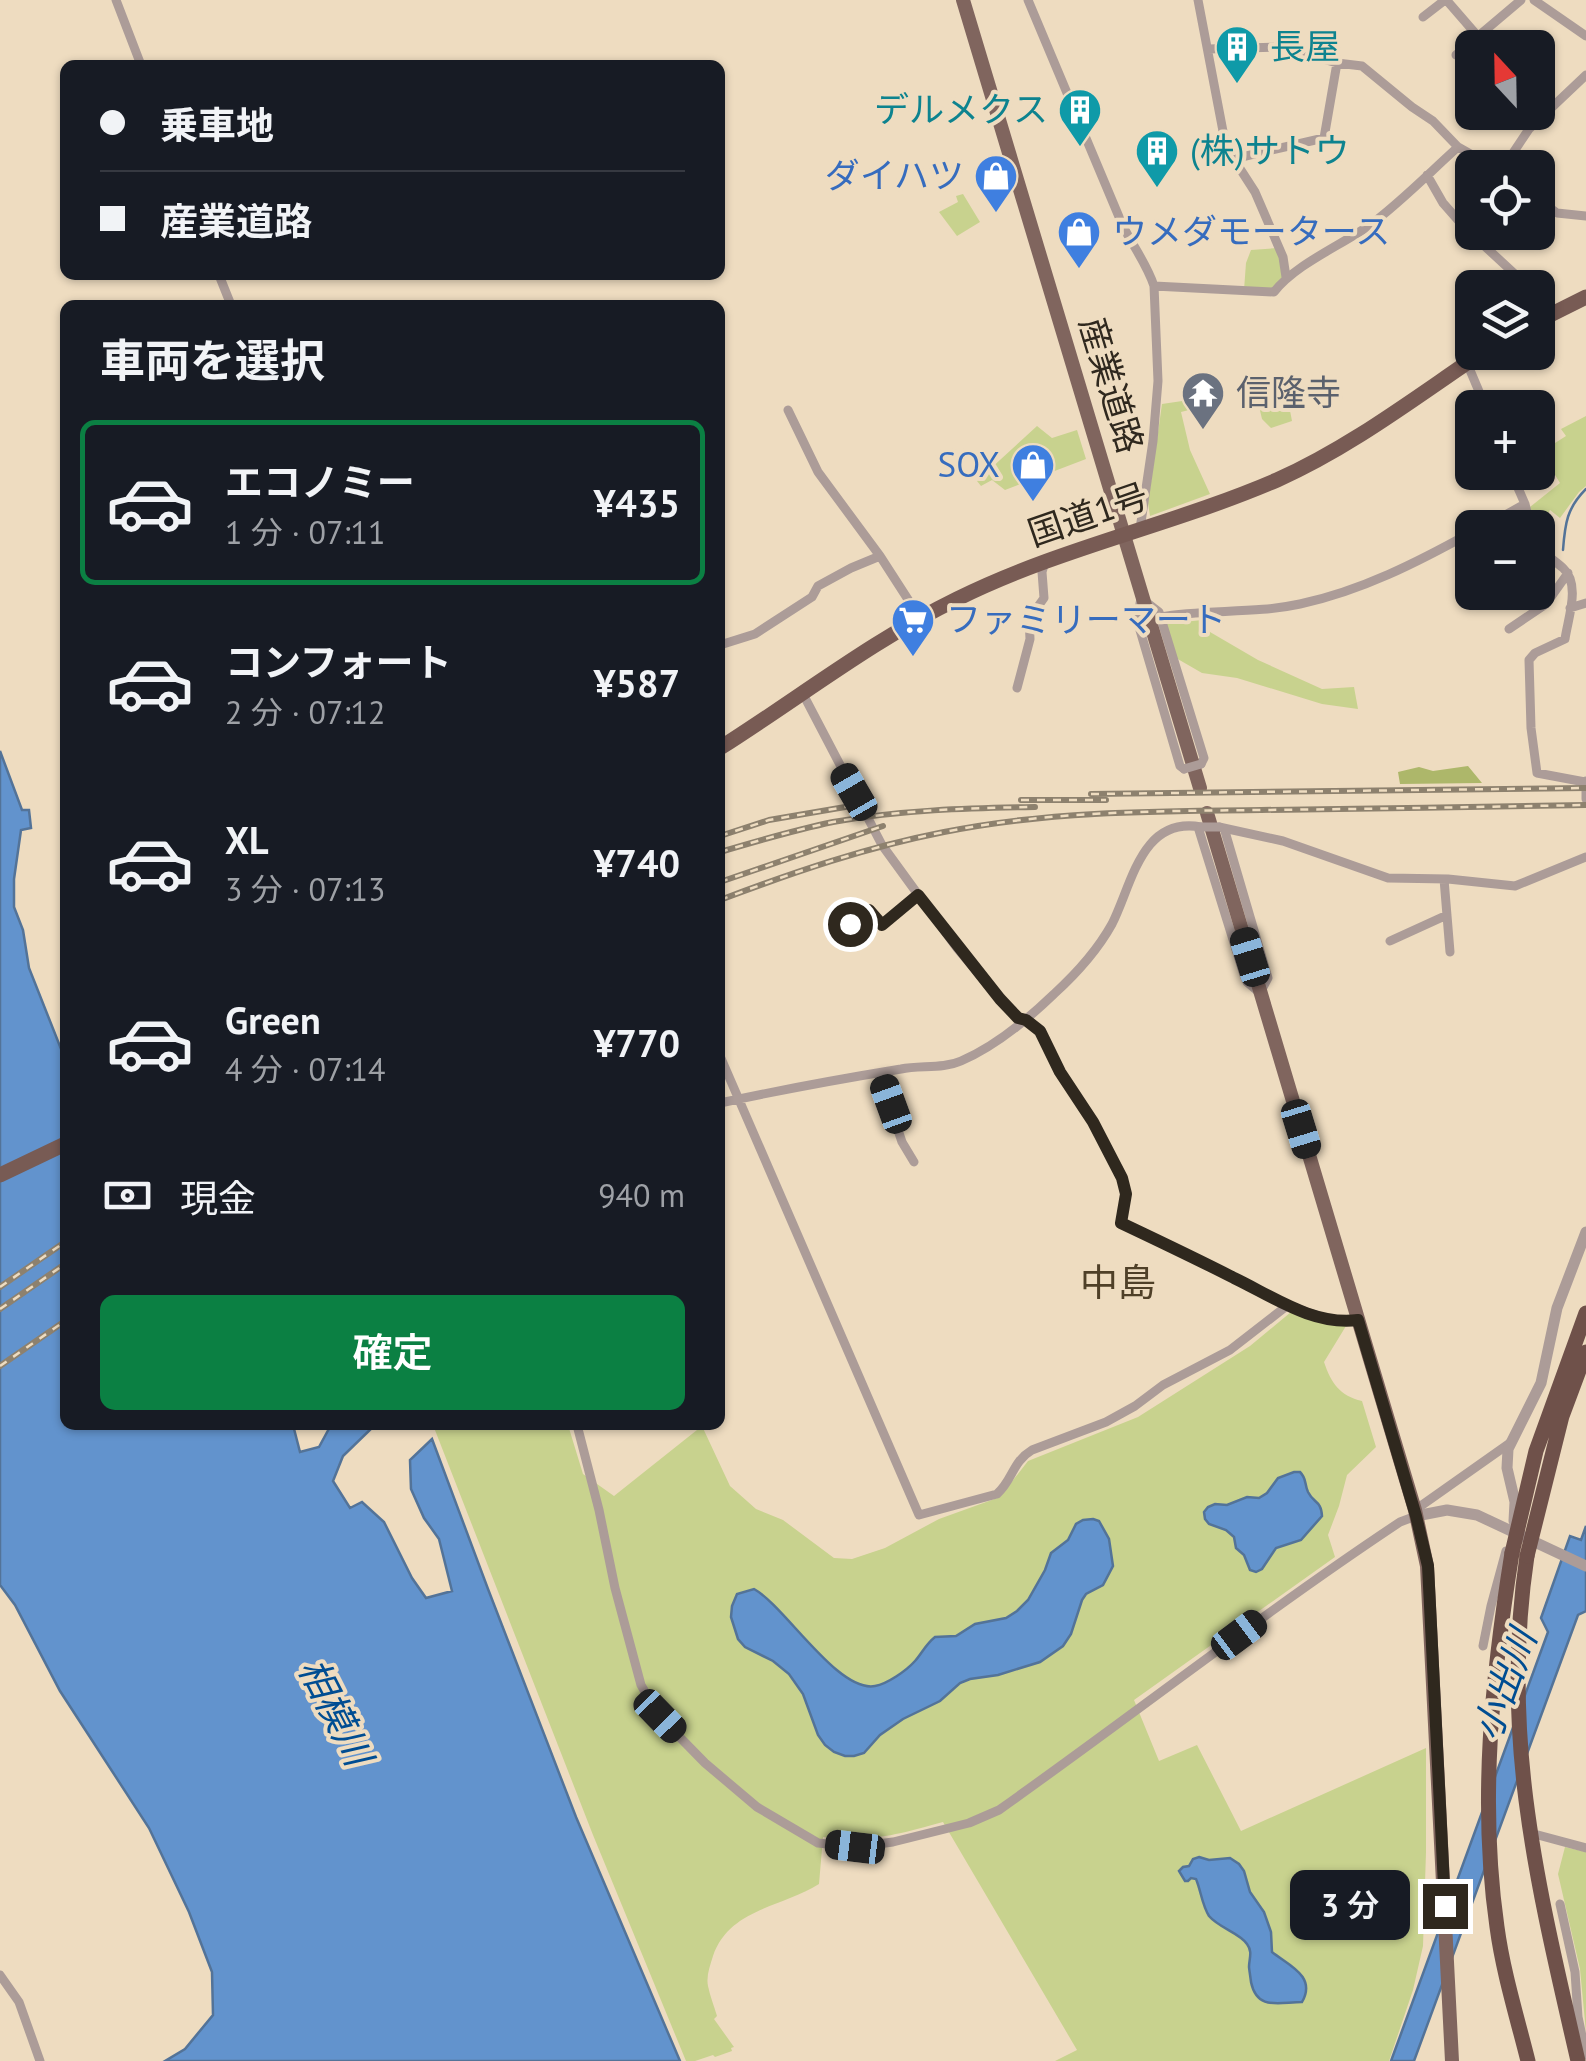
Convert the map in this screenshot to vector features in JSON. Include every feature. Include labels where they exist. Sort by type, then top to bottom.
[{"type":"highway","points":[[1555,312],[1586,297]]},
{"type":"highway","name":"国道1号","points":[[725,745],[865,652],[958,598],[1045,562],[1242,494],[1310,464],[1456,370]]},
{"type":"highway","points":[[0,1175],[60,1146]]},
{"type":"highway","points":[[1528,2061],[1497,1930],[1488,1829],[1488,1756],[1498,1652],[1536,1451],[1586,1313]]},
{"type":"highway","points":[[1578,2061],[1535,1870],[1518,1735],[1517,1648],[1519,1555],[1586,1352]]},
{"type":"main road","name":"産業道路","points":[[964,0],[1132,532],[1142,598],[1200,788]]},
{"type":"main road","points":[[1202,822],[1260,993],[1416,1513],[1428,1566],[1452,2061]]},
{"type":"street","points":[[116,0],[139,60]]},
{"type":"street","points":[[1028,0],[1132,246],[1154,286],[1158,381],[1153,441],[1132,532]]},
{"type":"street","points":[[1198,0],[1222,134],[1233,159],[1256,192],[1284,257],[1286,277]]},
{"type":"street","points":[[1484,30],[1521,0]]},
{"type":"street","points":[[1534,0],[1586,36]]},
{"type":"street","points":[[1423,17],[1447,2],[1472,30]]},
{"type":"street","points":[[1208,49],[1280,47],[1362,66],[1464,150]]},
{"type":"street","points":[[1233,159],[1324,138],[1337,63]]},
{"type":"street","points":[[1513,150],[1529,129],[1586,75]]},
{"type":"street","points":[[1154,286],[1274,292],[1286,277],[1374,222],[1458,147]]},
{"type":"street","points":[[1427,175],[1443,203],[1510,270]]},
{"type":"street","points":[[1555,212],[1586,216]]},
{"type":"street","points":[[788,410],[818,472],[920,618]]},
{"type":"street","points":[[1519,490],[1526,510]]},
{"type":"street","points":[[1514,510],[1525,504]]},
{"type":"street","points":[[1160,617],[1300,604],[1365,584],[1455,541]]},
{"type":"street","points":[[725,643],[755,634],[812,597],[818,586],[880,556]]},
{"type":"street","points":[[1017,688],[1030,639],[1029,620],[1044,598],[1045,562]]},
{"type":"street","points":[[1555,562],[1571,580],[1570,608],[1564,640],[1535,653],[1529,660],[1531,728],[1537,773],[1586,781],[1586,799]]},
{"type":"street","points":[[1510,630],[1546,604],[1568,574]]},
{"type":"street","points":[[1142,598],[1160,617],[1204,758],[1201,764],[1184,769],[1180,766],[1137,620],[1142,598]]},
{"type":"street","points":[[1570,608],[1586,604]]},
{"type":"street","points":[[803,694],[882,845],[1000,999],[1018,1018],[1040,1031],[1122,1178],[1126,1194],[1121,1223],[1288,1306],[1317,1317],[1358,1320]]},
{"type":"street","points":[[725,1101],[962,1061],[1026,1020],[1079,971],[1113,922],[1136,863],[1164,832],[1180,827],[1202,822],[1316,852],[1374,874],[1412,880],[1514,886],[1586,857]]},
{"type":"street","points":[[1222,828],[1268,978],[1260,993]]},
{"type":"street","points":[[1444,879],[1450,952]]},
{"type":"street","points":[[832,937],[869,910],[882,925],[918,895]]},
{"type":"street","points":[[1390,942],[1447,915]]},
{"type":"street","points":[[725,1069],[919,1514],[997,1494],[1021,1457],[1135,1406],[1163,1386],[1230,1350],[1288,1306]]},
{"type":"street","points":[[880,1073],[902,1142],[914,1162]]},
{"type":"street","points":[[1483,1646],[1515,1511],[1507,1468],[1508,1449],[1541,1383],[1557,1308],[1586,1232]]},
{"type":"street","points":[[578,1430],[641,1686],[660,1716],[704,1763],[757,1807],[818,1843],[855,1847],[935,1832],[999,1810],[1510,1442]]},
{"type":"street","points":[[1416,1513],[1466,1512],[1586,1566]]},
{"type":"street","points":[[1538,1835],[1586,1848]]},
{"type":"street","points":[[1560,1904],[1575,1972],[1586,2056]]},
{"type":"street","points":[[0,1975],[19,2002],[40,2061]]},
{"type":"green space","points":[[963,194],[980,222],[957,236],[939,212],[958,202],[956,196]]},
{"type":"green space","points":[[1277,248],[1286,277],[1274,292],[1244,290],[1251,250]]},
{"type":"green space","points":[[1280,395],[1287,395],[1292,421],[1271,428],[1262,419],[1258,402],[1281,400]]},
{"type":"green space","points":[[1189,400],[1189,410],[1181,412],[1190,450],[1210,494],[1150,516],[1148,503],[1162,404]]},
{"type":"green space","points":[[1586,416],[1586,486],[1560,518],[1555,510],[1530,507],[1560,483],[1555,475],[1555,443],[1566,436],[1561,429]]},
{"type":"green space","points":[[1037,426],[1052,438],[1077,430],[1086,459],[1005,490],[992,480],[981,486],[977,481]]},
{"type":"green space","points":[[1202,620],[1210,632],[1258,660],[1322,689],[1354,687],[1358,709],[1322,704],[1237,678],[1202,673],[1176,658],[1165,624]]},
{"type":"green space","points":[[1468,766],[1482,783],[1400,784],[1398,772],[1419,767],[1433,771]]},
{"type":"green space","points":[[1291,1312],[1346,1326],[1324,1362],[1337,1388],[1362,1401],[1376,1447],[1347,1475],[1328,1535],[1335,1557],[1134,1700],[1159,1761],[1197,1745],[1241,1831],[1426,1748],[1423,1946],[1389,2061],[1055,2061],[1077,2050],[943,1822],[884,1836],[823,1837],[819,1884],[743,1919],[721,1940],[713,1956],[708,1982],[717,2016],[714,2019],[734,2047],[732,2051],[686,2061],[435,1430],[570,1430],[583,1474],[614,1496],[697,1430],[704,1430],[730,1486],[756,1509],[783,1520],[834,1558],[852,1559],[885,1548],[939,1519],[1000,1497],[1028,1461],[1138,1417],[1250,1346]]},
{"type":"green space","points":[[1565,1847],[1586,1852],[1586,2032],[1580,1969],[1558,1874]]},
{"type":"water","name":"相模川","points":[[0,751],[22,810],[29,810],[31,828],[21,830],[14,907],[23,930],[29,968],[60,1046],[60,1430],[294,1430],[300,1452],[319,1447],[328,1430],[370,1430],[343,1456],[333,1481],[350,1508],[362,1502],[384,1522],[426,1598],[452,1591],[439,1539],[411,1489],[410,1460],[432,1439],[576,1817],[680,2061],[165,2061],[185,2049],[213,2015],[212,1972],[149,1828],[60,1691],[15,1605],[0,1585]]},
{"type":"water","points":[[1294,1472],[1302,1474],[1322,1516],[1301,1540],[1276,1548],[1262,1569],[1250,1570],[1234,1537],[1209,1524],[1204,1512],[1215,1504],[1259,1498],[1278,1478]]},
{"type":"water","points":[[1099,1521],[1109,1539],[1113,1566],[1103,1585],[1082,1600],[1063,1646],[1040,1662],[960,1683],[940,1701],[903,1719],[880,1735],[864,1753],[854,1756],[834,1752],[825,1745],[803,1694],[789,1674],[745,1647],[731,1617],[737,1594],[754,1589],[845,1676],[860,1685],[880,1685],[907,1669],[935,1637],[956,1636],[975,1624],[1006,1618],[1017,1611],[1028,1600],[1051,1553],[1068,1540],[1076,1524]]},
{"type":"water","points":[[1586,1526],[1586,1611],[1578,1615],[1414,2061],[1391,2061],[1548,1632],[1541,1618],[1570,1536],[1581,1540]]},
{"type":"water","points":[[1199,1857],[1230,1858],[1244,1871],[1250,1892],[1264,1912],[1271,1932],[1272,1952],[1303,1978],[1306,1993],[1302,2002],[1270,2003],[1258,1997],[1251,1982],[1247,1944],[1209,1916],[1196,1879],[1185,1881],[1179,1871]]},
{"type":"waterway","points":[[1563,550],[1568,516],[1586,489]]},
{"type":"railway","points":[[1091,794],[1586,788]]},
{"type":"railway","points":[[1021,800],[1106,800]]},
{"type":"railway","points":[[725,898],[887,845],[1022,820],[1142,812],[1586,805]]},
{"type":"railway","points":[[725,834],[769,820],[851,806]]},
{"type":"railway","points":[[725,851],[858,818],[934,810],[1035,807]]},
{"type":"railway","points":[[725,880],[883,826]]},
{"type":"railway","points":[[0,1287],[60,1245]]},
{"type":"railway","points":[[0,1309],[60,1267]]},
{"type":"railway","points":[[0,1366],[60,1324]]},
{"type":"place","name":"長屋","points":[[1237,85]]},
{"type":"place","name":"デルメクス","points":[[1080,148]]},
{"type":"place","name":"(株)サトウ","points":[[1157,189]]},
{"type":"place","name":"ダイハツ","points":[[996,214]]},
{"type":"place","name":"ウメダモータース","points":[[1079,270]]},
{"type":"place","name":"信隆寺","points":[[1203,431]]},
{"type":"place","name":"SOX","points":[[1033,503]]},
{"type":"place","name":"ファミリーマート","points":[[913,658]]},
{"type":"district","name":"中島","points":[[1118,1283]]},
{"type":"route","points":[[850,924],[869,910],[882,925],[918,895],[1000,999],[1018,1018],[1040,1031],[1122,1178],[1126,1194],[1121,1223],[1288,1306],[1317,1317],[1358,1320],[1428,1566],[1445,1906]]},
{"type":"water label","name":"小出川","points":[[1505,1685]]}]
